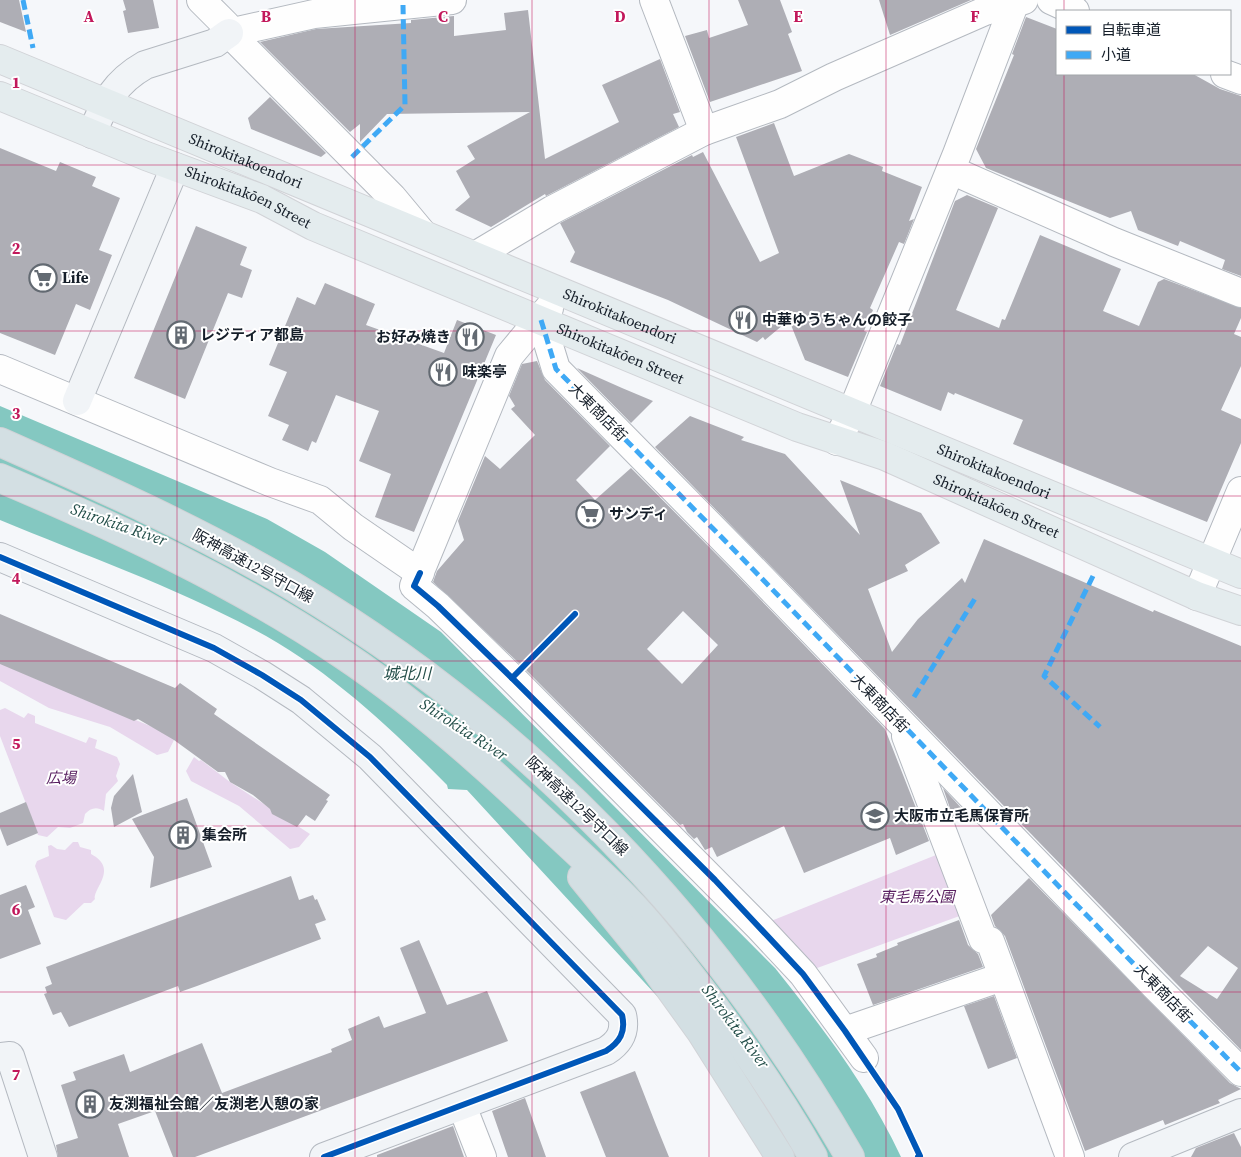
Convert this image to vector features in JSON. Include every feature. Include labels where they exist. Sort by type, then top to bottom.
[{"type":"highway","name":"阪神高速12号守口線","points":[[0,442],[157,513],[292,586],[421,670],[482,718],[540,768],[597,823],[650,878],[698,935],[778,1040],[850,1157]]},
{"type":"highway","name":"阪神高速12号守口線","points":[[0,478],[142,542],[219,580],[341,654],[402,696],[516,795],[626,900],[676,958],[751,1058],[813,1157]]},
{"type":"highway","points":[[516,795],[658,972],[701,1032],[780,1157]]},
{"type":"main road","name":"Shirokitakoendori","points":[[0,59],[1241,574]]},
{"type":"main road","name":"Shirokitakōen Street","points":[[0,96],[262,200],[313,226],[797,427],[885,456],[1197,596],[1241,612]]},
{"type":"street","points":[[201,0],[226,25],[229,33],[392,197],[422,233]]},
{"type":"street","points":[[92,134],[105,102],[120,84],[145,65],[215,43],[229,33],[314,14],[452,0]]},
{"type":"street","points":[[654,0],[704,131]]},
{"type":"street","points":[[1051,0],[1073,10]]},
{"type":"street","points":[[475,256],[552,210],[704,131],[780,104],[834,77],[985,11],[1020,1]]},
{"type":"street","points":[[837,441],[852,412],[1020,1]]},
{"type":"street","points":[[1228,75],[1241,80]]},
{"type":"street","points":[[77,401],[175,167]]},
{"type":"street","points":[[951,170],[1114,242],[1241,292]]},
{"type":"street","points":[[560,292],[541,320],[509,356],[436,528],[414,586],[438,606],[512,678],[715,880],[803,974],[864,1058]]},
{"type":"street","name":"大東商店街","points":[[541,320],[556,369],[1241,1072]]},
{"type":"street","points":[[0,369],[270,482],[320,500],[353,527],[420,573]]},
{"type":"street","points":[[1197,596],[1241,491]]},
{"type":"street","points":[[0,557],[214,648],[301,700],[370,757],[620,1012],[623,1021],[623,1033],[618,1042],[606,1051],[462,1106],[367,1150],[324,1157]]},
{"type":"street","points":[[902,726],[983,939],[990,941],[1070,1157]]},
{"type":"street","points":[[846,1031],[1002,977]]},
{"type":"street","points":[[0,1058],[6,1055],[10,1056],[43,1157]]},
{"type":"street","points":[[462,1106],[482,1157]]},
{"type":"street","points":[[1133,1157],[1171,1150],[1241,1113]]},
{"type":"green space","points":[[0,663],[173,736],[174,740],[168,752],[157,755],[110,727],[49,708],[0,681]]},
{"type":"green space","name":"広場","points":[[5,708],[24,718],[28,713],[35,716],[35,723],[86,743],[89,737],[97,740],[95,748],[117,757],[120,764],[116,776],[118,781],[106,794],[104,811],[96,808],[91,809],[85,814],[83,823],[70,828],[58,827],[47,837],[38,835],[0,736],[0,710]]},
{"type":"green space","points":[[194,757],[310,834],[299,847],[290,849],[239,806],[191,781],[186,771]]},
{"type":"green space","points":[[73,842],[78,842],[80,847],[91,850],[91,854],[103,866],[104,872],[95,899],[91,903],[84,903],[66,920],[54,917],[35,866],[37,861],[49,856],[48,846],[51,845],[57,849],[65,850]]},
{"type":"green space","name":"東毛馬公園","points":[[941,853],[965,914],[809,971],[766,923]]},
{"type":"water","name":"城北川","points":[[0,406],[267,519],[325,552],[441,632],[775,968],[844,1059],[888,1131],[901,1157],[785,1157],[762,1110],[467,790],[448,789],[447,785],[403,741],[356,699],[280,644],[222,613],[160,585],[0,520]]},
{"type":"building","points":[[0,0],[19,0],[26,32],[0,22]]},
{"type":"building","points":[[123,0],[153,0],[159,28],[128,33],[123,11],[126,10]]},
{"type":"building","points":[[738,0],[780,0],[792,32],[788,34],[802,71],[710,102],[685,36],[707,30],[709,38],[748,25]]},
{"type":"building","points":[[879,0],[971,0],[890,35]]},
{"type":"building","points":[[528,10],[545,159],[619,122],[602,85],[660,59],[680,112],[673,114],[679,127],[546,196],[545,194],[491,227],[455,210],[470,197],[456,171],[475,159],[467,146],[530,112],[387,114],[360,142],[360,124],[350,132],[260,42],[316,29],[411,23],[411,20],[454,16],[454,36],[506,30],[504,13]]},
{"type":"building","points":[[1026,17],[1056,29],[1056,75],[1195,75],[1220,89],[1241,96],[1241,276],[1222,269],[1225,260],[1180,241],[1178,246],[1138,230],[1131,211],[1110,218],[986,168],[976,149],[1014,55],[1012,54]]},
{"type":"building","points":[[270,97],[326,153],[321,157],[251,129],[248,118]]},
{"type":"building","points":[[774,123],[794,176],[849,154],[883,167],[882,171],[922,187],[909,221],[914,219],[904,244],[899,242],[870,308],[873,310],[864,331],[867,332],[848,377],[805,360],[789,320],[765,340],[763,337],[757,342],[668,300],[570,262],[575,252],[560,223],[692,155],[693,157],[703,152],[760,262],[779,253],[736,137]]},
{"type":"building","name":"Life","points":[[0,148],[56,171],[60,162],[96,177],[92,186],[120,198],[99,250],[112,255],[90,310],[76,304],[55,355],[0,333]]},
{"type":"building","points":[[967,195],[998,208],[956,310],[999,328],[1002,319],[1005,320],[1040,235],[1121,269],[1103,311],[1139,326],[1158,282],[1164,279],[1241,308],[1241,318],[1234,334],[1241,337],[1241,366],[1221,410],[1241,419],[1241,443],[1207,522],[1013,444],[1023,420],[955,393],[954,395],[948,392],[941,411],[880,386],[897,344],[900,345],[955,201]]},
{"type":"building","name":"レジティア都島","points":[[196,226],[247,247],[240,265],[252,270],[242,298],[228,293],[185,399],[134,378]]},
{"type":"building","points":[[325,283],[375,304],[366,325],[444,353],[457,320],[496,335],[414,532],[375,517],[391,474],[359,461],[379,411],[336,395],[316,443],[312,441],[308,451],[282,440],[289,425],[268,416],[287,372],[269,365],[297,297],[315,305]]},
{"type":"building","points":[[537,361],[545,380],[610,446],[576,480],[595,500],[631,468],[885,729],[929,841],[896,855],[890,838],[804,873],[784,826],[717,857],[712,847],[705,850],[697,837],[694,839],[687,832],[683,824],[680,825],[523,667],[433,582],[437,571],[464,540],[458,521],[485,456],[500,469],[535,435],[511,409],[515,406],[509,396],[522,364]],"holes":[[[683,611],[718,645],[682,684],[647,649]]]},
{"type":"building","points":[[577,368],[622,388],[653,401],[631,423]]},
{"type":"building","points":[[690,416],[744,437],[741,440],[785,454],[860,535],[840,480],[921,513],[940,543],[905,565],[908,571],[868,589],[892,652],[918,619],[962,578],[965,583],[984,539],[1153,612],[1154,610],[1241,646],[1241,1050],[655,447]],"holes":[[[1208,946],[1238,968],[1217,999],[1180,976]]]},
{"type":"building","points":[[0,614],[175,688],[180,683],[217,709],[214,714],[330,795],[326,800],[328,801],[315,821],[306,815],[297,827],[272,814],[270,809],[253,795],[230,782],[225,772],[218,772],[174,740],[138,719],[134,721],[0,664]]},
{"type":"building","points":[[133,774],[142,812],[114,827],[111,808],[114,796]]},
{"type":"building","points":[[943,788],[964,811],[954,820]]},
{"type":"building","points":[[187,798],[212,867],[150,888],[154,857],[132,819]]},
{"type":"building","points":[[26,802],[38,833],[7,846],[0,828],[0,813]]},
{"type":"building","points":[[291,876],[299,900],[313,895],[315,900],[317,899],[326,920],[315,924],[321,939],[180,992],[178,986],[69,1027],[61,1012],[53,1015],[44,994],[47,993],[45,987],[52,984],[46,967]]},
{"type":"building","points":[[1029,878],[1230,1083],[1241,1089],[1218,1100],[1220,1103],[1165,1125],[1163,1120],[1085,1151],[1005,936],[995,926],[991,915]]},
{"type":"building","points":[[26,885],[35,907],[28,910],[41,944],[0,959],[0,895]]},
{"type":"building","points":[[959,920],[968,945],[978,954],[983,967],[873,1005],[857,964],[877,957],[876,954],[898,945],[897,943]]},
{"type":"building","points":[[419,940],[447,1005],[487,991],[508,1041],[195,1157],[173,1157],[155,1111],[118,1124],[129,1157],[58,1157],[56,1145],[78,1138],[61,1085],[76,1080],[73,1072],[124,1054],[130,1072],[202,1043],[222,1093],[332,1052],[331,1049],[352,1040],[348,1029],[379,1016],[384,1028],[426,1013],[400,948]]},
{"type":"building","points":[[994,996],[1017,1058],[988,1069],[964,1006]]},
{"type":"building","points":[[635,1071],[669,1157],[606,1157],[580,1092]]},
{"type":"building","points":[[525,1098],[546,1157],[508,1157],[492,1111]]},
{"type":"building","points":[[453,1126],[464,1157],[377,1157],[377,1155]]},
{"type":"building","points":[[1234,1133],[1241,1147],[1241,1157],[1191,1157],[1196,1148]]},
{"type":"marked path","points":[[23,0],[33,48]]},
{"type":"marked path","points":[[352,157],[405,105],[403,5]]},
{"type":"marked path","points":[[541,320],[556,369],[741,557],[1155,986],[1241,1072]]},
{"type":"marked path","points":[[1093,576],[1044,676],[1100,727]]},
{"type":"marked path","points":[[914,697],[976,597]]},
{"type":"cycle path","points":[[0,557],[214,648],[301,700],[370,757],[622,1015],[623,1027],[621,1036],[606,1051],[324,1157]]},
{"type":"cycle path","points":[[420,573],[414,586],[438,606],[512,678],[715,880],[803,974],[845,1031],[898,1109],[920,1156],[918,1157]]},
{"type":"cycle path","points":[[512,678],[575,614]]},
{"type":"place","name":"Life","points":[[43,278]]},
{"type":"place","name":"中華ゆうちゃんの餃子","points":[[743,320]]},
{"type":"place","name":"レジティア都島","points":[[181,335]]},
{"type":"place","name":"お好み焼き","points":[[470,337]]},
{"type":"place","name":"味楽亭","points":[[443,372]]},
{"type":"place","name":"サンディ","points":[[590,514]]},
{"type":"place","name":"大阪市立毛馬保育所","points":[[875,816]]},
{"type":"place","name":"集会所","points":[[183,835]]},
{"type":"place","name":"友渕福祉会館／友渕老人憩の家","points":[[90,1104]]},
{"type":"water label","name":"Shirokita River","points":[[119,524]]},
{"type":"water label","name":"Shirokita River","points":[[464,729]]},
{"type":"water label","name":"Shirokita River","points":[[736,1026]]}]
